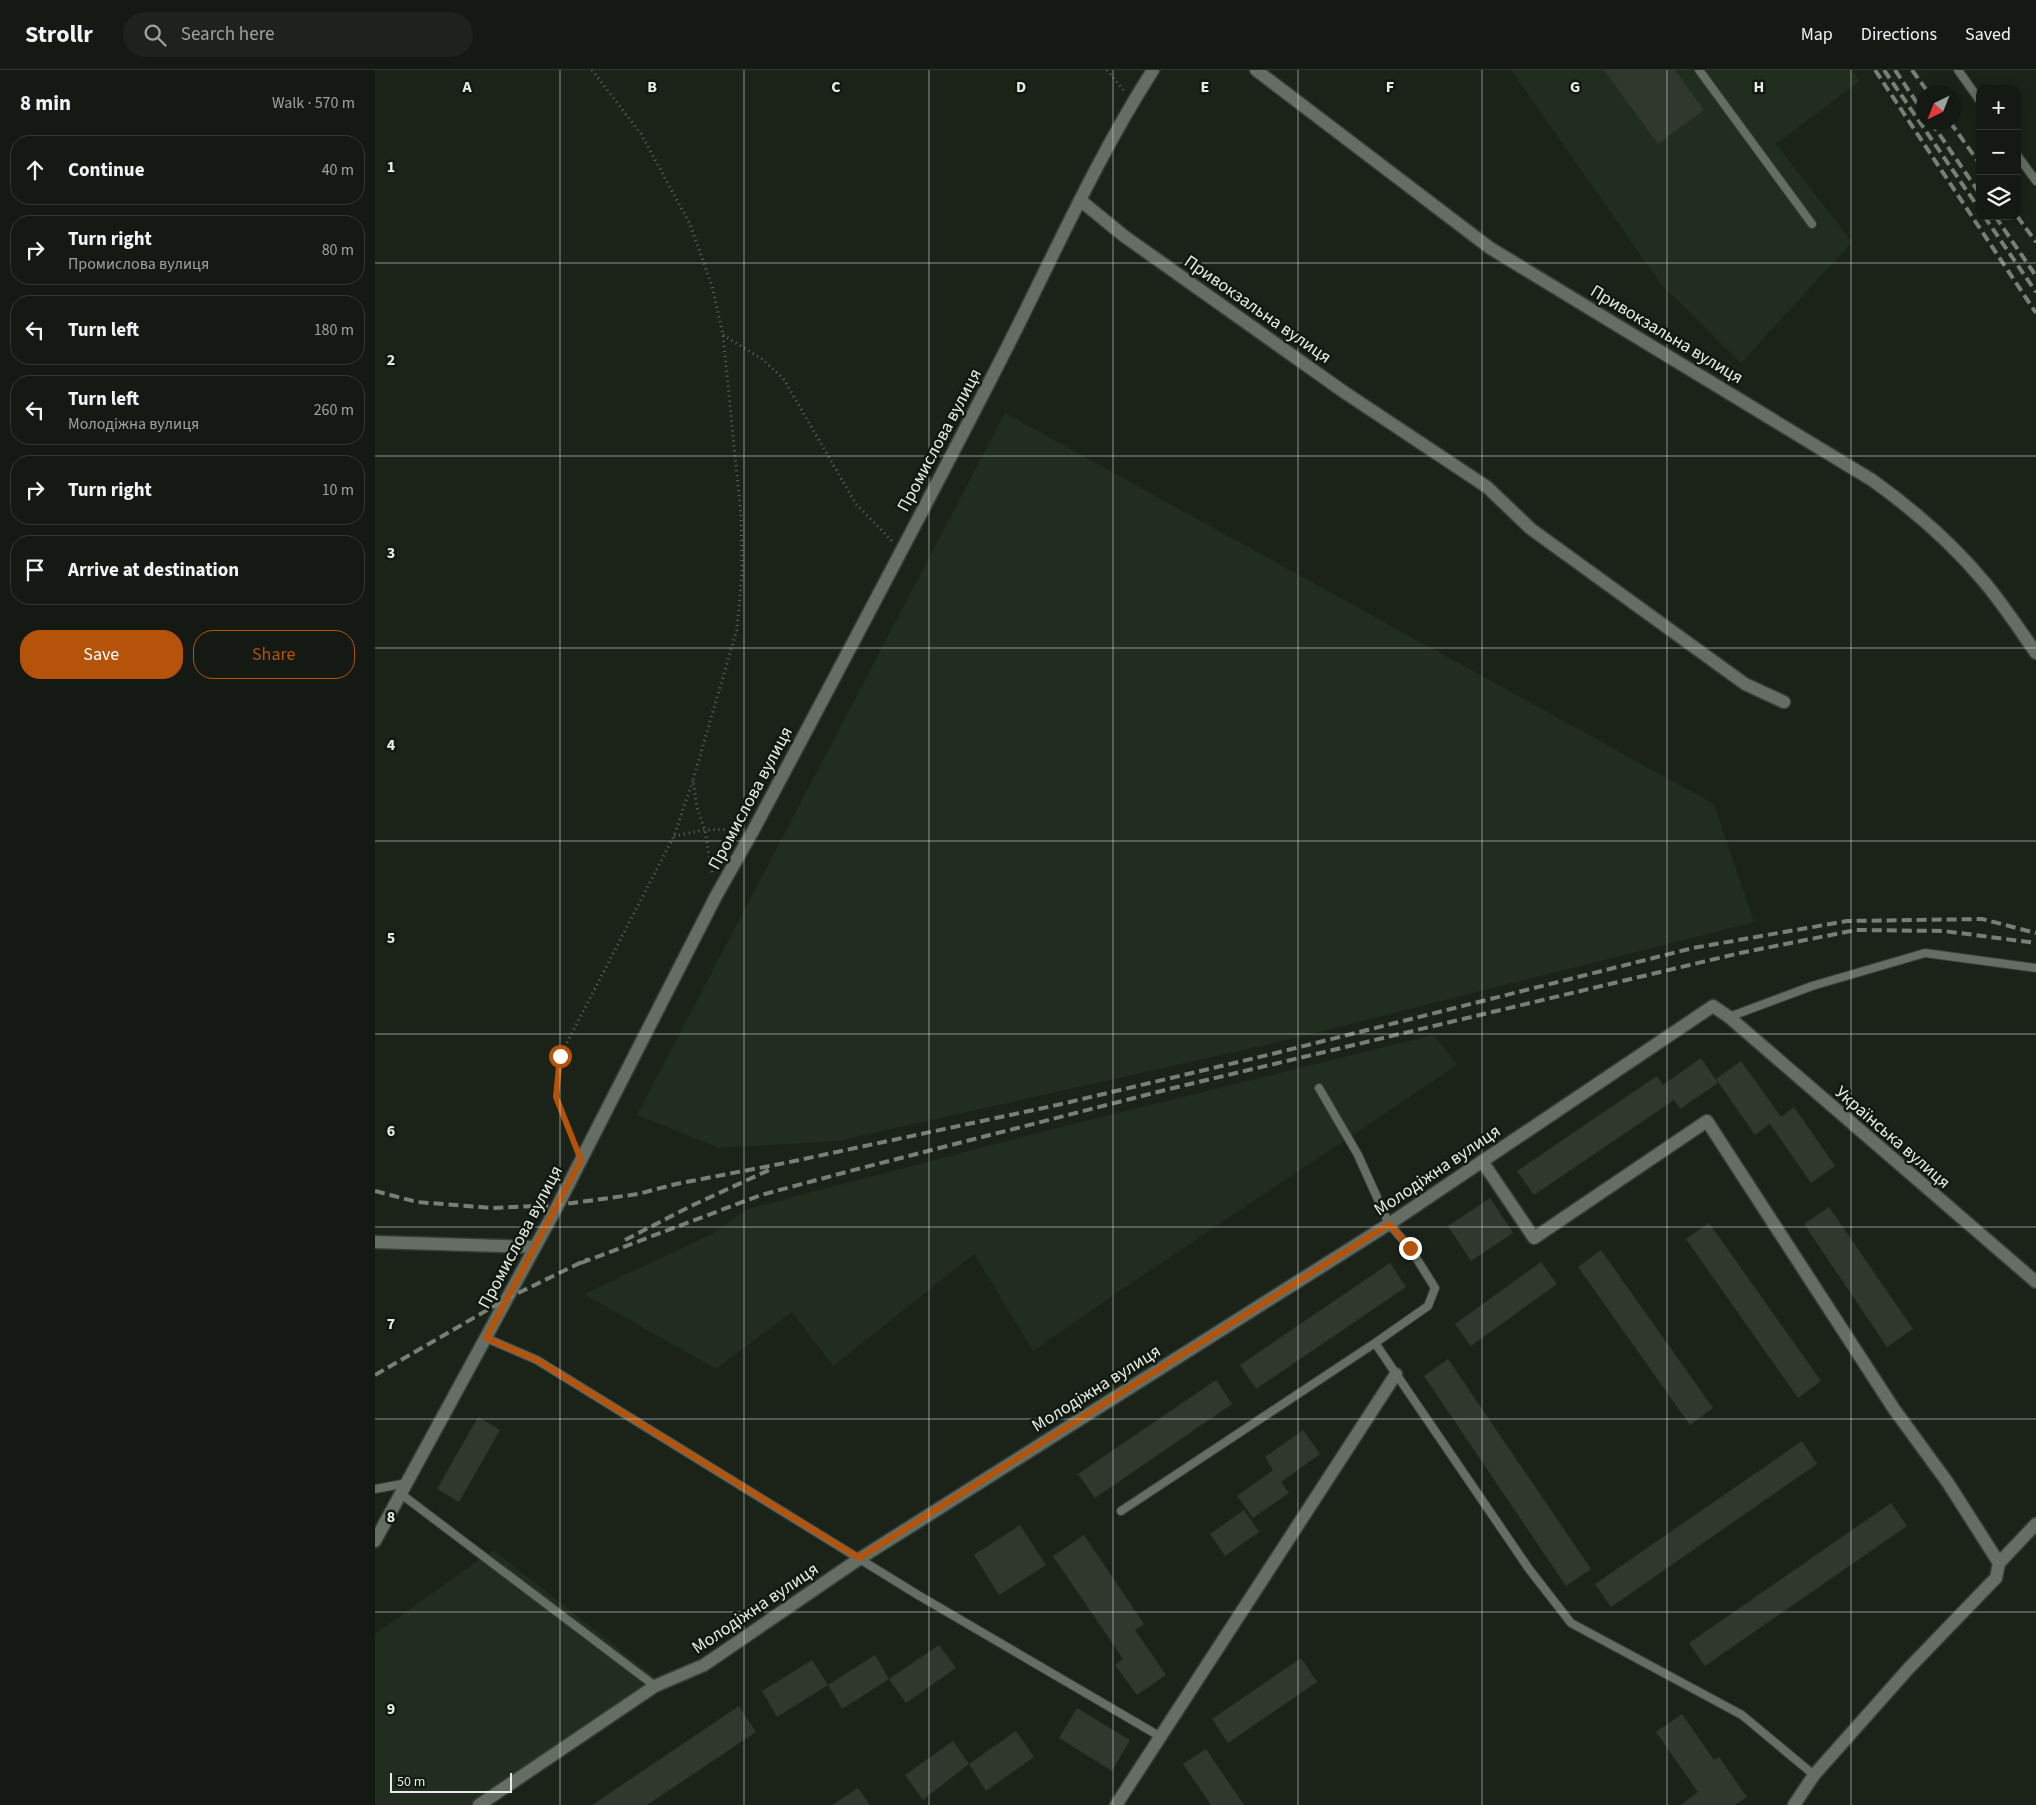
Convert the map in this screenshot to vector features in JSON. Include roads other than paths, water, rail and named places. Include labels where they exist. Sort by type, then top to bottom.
[{"type":"street","name":"Промислова вулиця","points":[[375,1541],[581,1160],[717,896],[996,371],[1080,200],[1133,102],[1153,70]]},
{"type":"street","name":"Привокзальна вулиця","points":[[1256,70],[1490,248],[1872,480],[1904,503],[1931,526],[1987,584],[2036,653]]},
{"type":"street","name":"Привокзальна вулиця","points":[[1080,200],[1124,236],[1304,363],[1487,487],[1531,529],[1745,684],[1784,702]]},
{"type":"street","name":"Молодіжна вулиця","points":[[479,1805],[655,1686],[704,1665],[859,1558],[1389,1224],[1713,1006],[1729,1017]]},
{"type":"street","name":"Українська вулиця","points":[[1729,1017],[2036,1282]]},
{"type":"street","points":[[1482,1161],[1534,1238],[1707,1121],[1894,1409],[1948,1483],[1999,1562]]},
{"type":"street","points":[[375,1242],[534,1247]]},
{"type":"street","points":[[1117,1805],[1396,1374]]},
{"type":"street","points":[[1793,1805],[1813,1774],[1909,1668],[1990,1584],[1995,1578],[1999,1562],[2036,1524]]},
{"type":"lane","points":[[1699,70],[1812,224]]},
{"type":"lane","points":[[1958,70],[1976,95]]},
{"type":"lane","points":[[2021,160],[2036,181]]},
{"type":"lane","points":[[1729,1017],[1812,986],[1925,954],[2036,968]]},
{"type":"lane","points":[[1121,1511],[1428,1306],[1435,1288],[1410,1248],[1389,1224],[1358,1155],[1319,1088]]},
{"type":"lane","points":[[486,1338],[537,1360],[918,1595],[1161,1737]]},
{"type":"lane","points":[[1375,1343],[1529,1569],[1571,1623],[1742,1715],[1813,1774]]},
{"type":"lane","points":[[375,1489],[404,1488],[655,1686]]},
{"type":"railway","points":[[1875,70],[2036,313]]},
{"type":"railway","points":[[1884,70],[1976,204]]},
{"type":"railway","points":[[1895,70],[1916,102]]},
{"type":"railway","points":[[1912,70],[1923,85]]},
{"type":"railway","points":[[1936,130],[1976,188]]},
{"type":"railway","points":[[1956,130],[1976,158]]},
{"type":"railway","points":[[1987,220],[2036,292]]},
{"type":"railway","points":[[1998,220],[2036,276]]},
{"type":"railway","points":[[2020,220],[2036,242]]},
{"type":"railway","points":[[375,1191],[417,1202],[493,1208],[558,1205],[638,1194],[676,1184],[785,1163],[1057,1105],[1272,1054],[1693,948],[1847,921],[1982,919],[2036,933]]},
{"type":"railway","points":[[581,1263],[761,1195],[850,1171],[1169,1089],[1740,953],[1856,930],[1944,931],[2036,943]]},
{"type":"railway","points":[[625,1240],[691,1206],[769,1170]]},
{"type":"railway","points":[[375,1375],[508,1298],[588,1259]]}]
